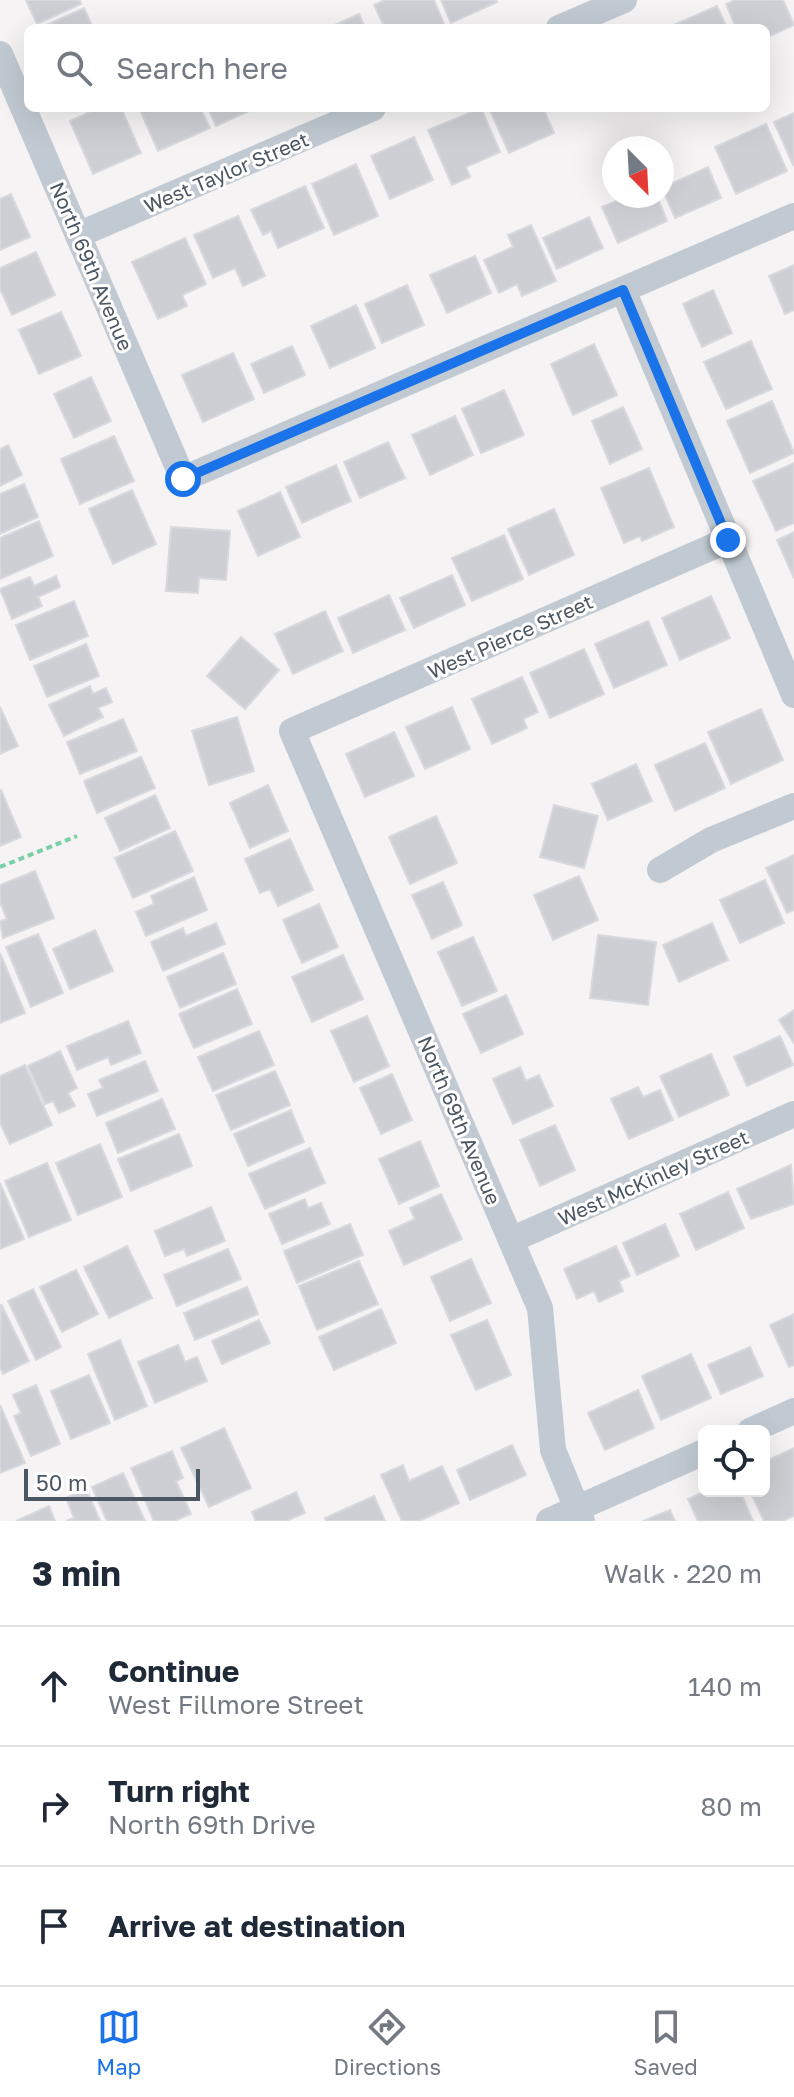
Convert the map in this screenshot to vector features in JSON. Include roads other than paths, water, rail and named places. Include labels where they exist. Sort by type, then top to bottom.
[{"type":"street","points":[[568,24],[624,0]]},
{"type":"street","name":"North 69th Avenue","points":[[0,54],[24,110]]},
{"type":"street","name":"North 69th Avenue","points":[[25,112],[183,479],[623,290]]},
{"type":"street","name":"West Taylor Street","points":[[78,235],[364,112]]},
{"type":"street","points":[[794,216],[623,290],[794,695]]},
{"type":"street","name":"West Pierce Street","points":[[292,731],[728,540]]},
{"type":"street","name":"North 69th Avenue","points":[[292,731],[540,1308],[553,1450],[579,1515]]},
{"type":"street","points":[[660,870],[711,840],[794,806]]},
{"type":"street","name":"West McKinley Street","points":[[511,1240],[794,1114]]},
{"type":"street","points":[[763,1425],[794,1411]]},
{"type":"street","points":[[549,1521],[579,1515],[698,1455]]}]
